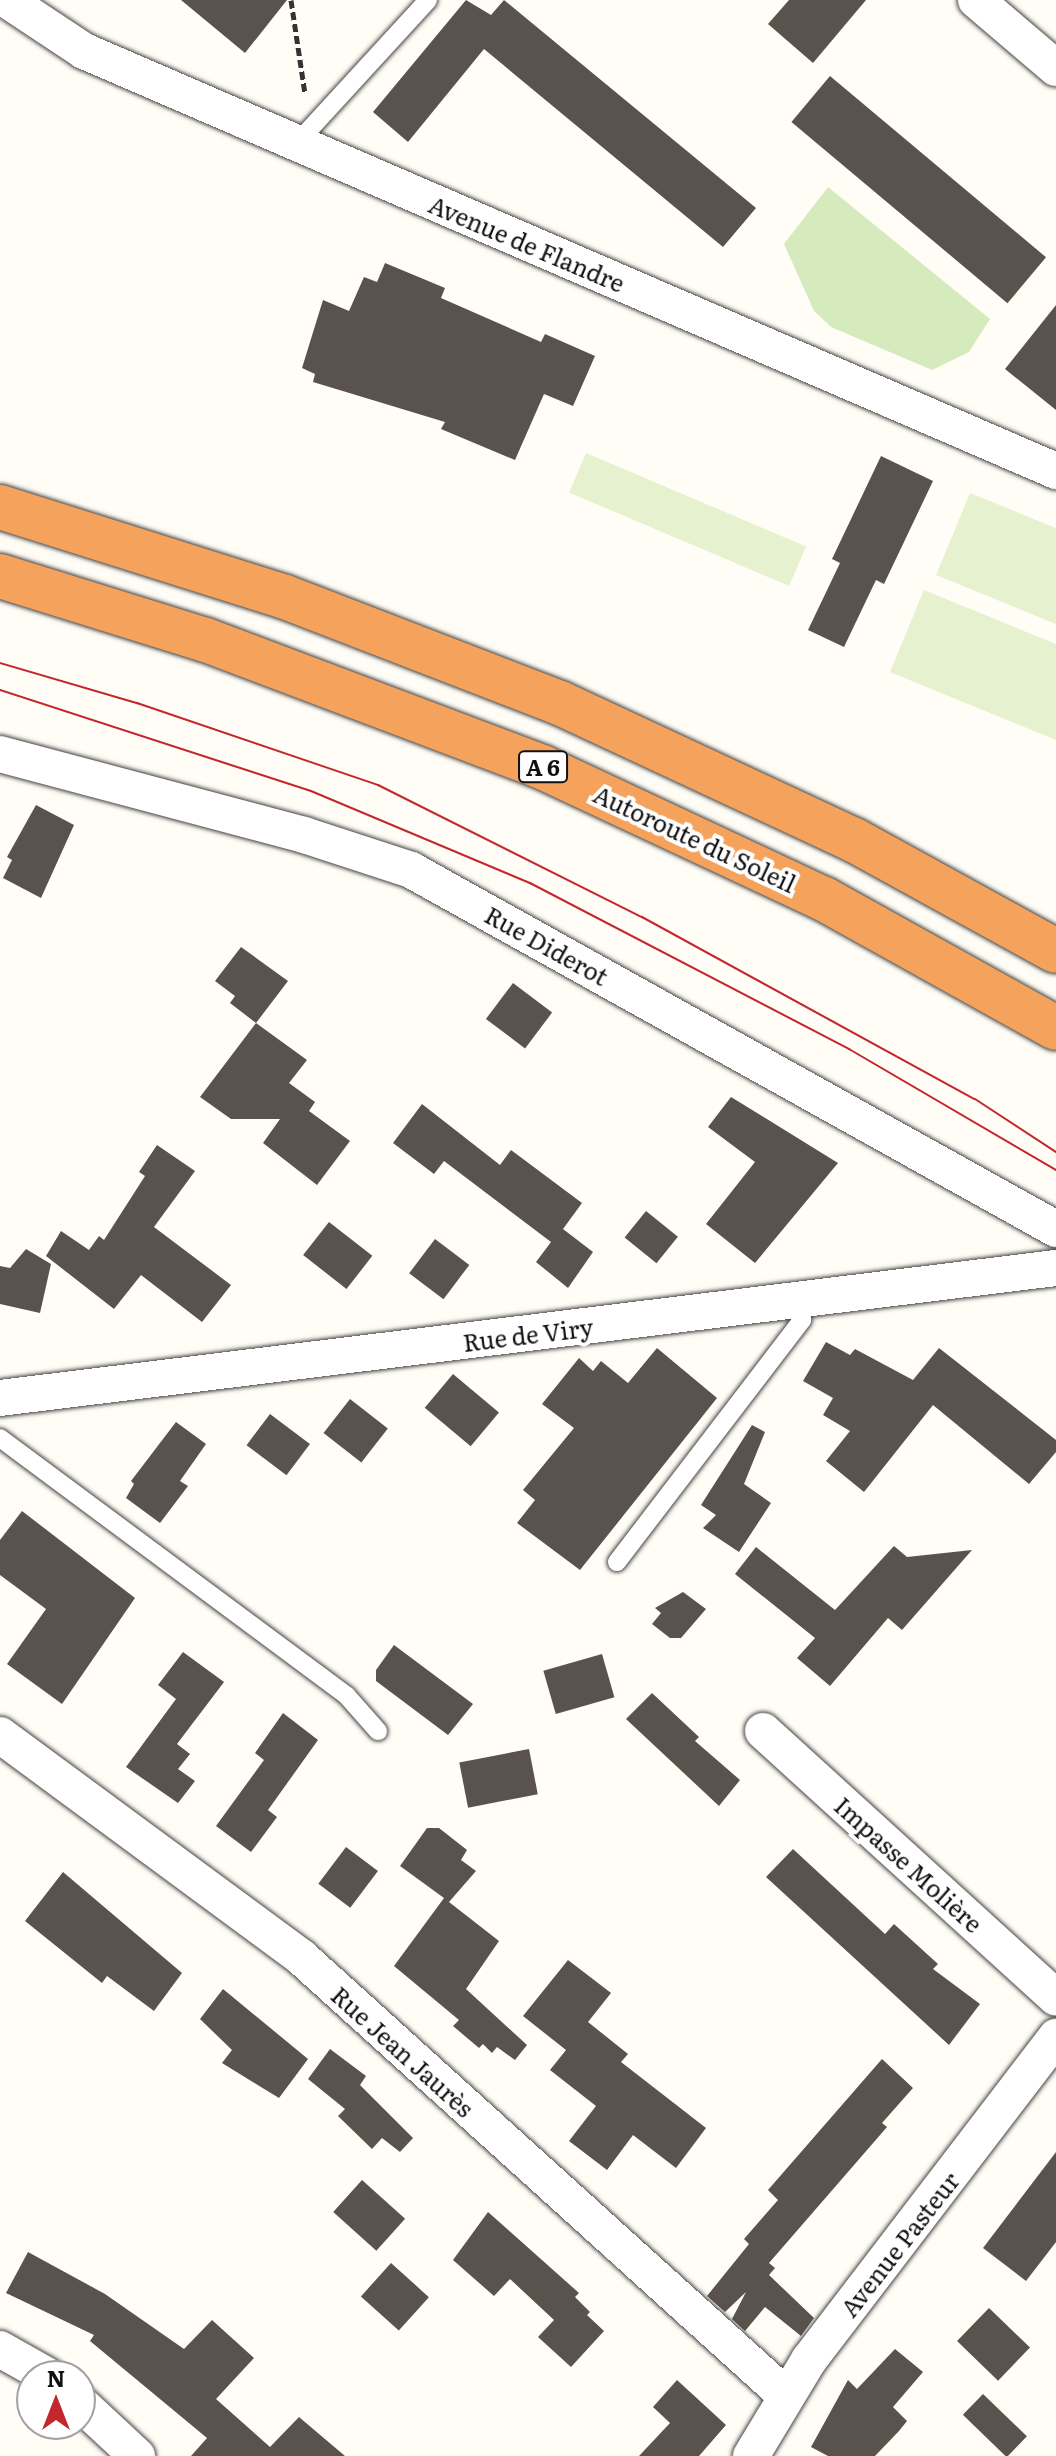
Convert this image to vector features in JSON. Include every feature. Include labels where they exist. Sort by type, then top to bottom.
[{"type":"highway","points":[[0,507],[285,597],[560,703],[854,840],[1056,951]]},
{"type":"highway","name":"Autoroute du Soleil","points":[[0,576],[234,650],[544,768],[824,899],[1056,1028]]},
{"type":"street","name":"Avenue de Flandre","points":[[7,0],[84,51],[306,132],[1056,471]]},
{"type":"street","points":[[976,0],[1056,68]]},
{"type":"street","name":"Rue Diderot","points":[[0,754],[304,835],[411,870],[1056,1229]]},
{"type":"street","name":"Rue de Viry","points":[[0,1398],[1056,1268]]},
{"type":"street","name":"Impasse Molière","points":[[763,1731],[1056,1998]]},
{"type":"street","name":"Rue Jean Jaurès","points":[[0,1735],[302,1958],[784,2394]]},
{"type":"street","name":"Avenue Pasteur","points":[[751,2456],[784,2394],[1056,2037]]},
{"type":"street","points":[[0,2349],[20,2360]]},
{"type":"street","points":[[96,2418],[137,2456]]},
{"type":"lane","points":[[306,132],[428,0]]},
{"type":"lane","points":[[617,1562],[802,1320],[801,1301]]},
{"type":"lane","points":[[0,1438],[347,1696],[378,1731]]},
{"type":"path","points":[[291,0],[308,111],[306,132]]},
{"type":"green space","points":[[828,187],[990,319],[969,352],[932,370],[831,327],[814,311],[784,244]]},
{"type":"green space","points":[[586,453],[806,546],[789,586],[569,493]]},
{"type":"green space","points":[[970,493],[1056,528],[1056,624],[936,575]]},
{"type":"green space","points":[[924,590],[1056,644],[1056,740],[890,672]]},
{"type":"building","points":[[181,0],[287,0],[245,53]]},
{"type":"building","points":[[466,0],[491,15],[504,0],[756,208],[723,247],[484,49],[408,142],[373,112]]},
{"type":"building","points":[[789,0],[866,0],[813,63],[768,24]]},
{"type":"building","points":[[830,76],[1046,257],[1007,303],[791,122]]},
{"type":"building","points":[[385,263],[445,288],[441,298],[541,342],[545,334],[595,356],[573,406],[544,394],[515,460],[441,429],[445,422],[313,382],[315,374],[302,368],[323,300],[349,311],[364,277],[377,282]]},
{"type":"building","points":[[1056,305],[1056,410],[1005,369]]},
{"type":"building","points":[[881,456],[933,481],[884,584],[876,580],[844,647],[808,630],[840,563],[832,559]]},
{"type":"building","points":[[36,805],[74,825],[41,898],[3,878],[12,860],[7,857]]},
{"type":"building","points":[[241,947],[288,981],[256,1023],[230,1003],[235,996],[215,981]]},
{"type":"building","points":[[513,983],[552,1012],[525,1048],[486,1019]]},
{"type":"building","points":[[256,1023],[307,1060],[289,1083],[315,1102],[309,1111],[350,1141],[317,1185],[263,1143],[280,1119],[231,1119],[200,1097]]},
{"type":"building","points":[[731,1097],[838,1163],[755,1263],[706,1224],[755,1162],[708,1127]]},
{"type":"building","points":[[422,1104],[500,1165],[511,1150],[582,1203],[563,1229],[593,1252],[568,1288],[536,1262],[551,1242],[444,1161],[434,1174],[393,1143]]},
{"type":"building","points":[[157,1145],[195,1171],[154,1227],[231,1285],[202,1322],[141,1275],[114,1309],[46,1256],[61,1231],[89,1250],[99,1236],[104,1240],[145,1176],[139,1172]]},
{"type":"building","points":[[646,1211],[678,1237],[656,1263],[625,1237]]},
{"type":"building","points":[[329,1222],[372,1256],[346,1289],[303,1255]]},
{"type":"building","points":[[435,1239],[469,1265],[443,1299],[409,1273]]},
{"type":"building","points":[[26,1249],[51,1264],[40,1313],[0,1304],[0,1266],[10,1268]]},
{"type":"building","points":[[826,1342],[850,1355],[855,1349],[913,1380],[939,1348],[1056,1440],[1056,1452],[1029,1484],[933,1405],[864,1492],[826,1461],[850,1431],[823,1415],[833,1398],[803,1381]]},
{"type":"building","points":[[657,1348],[717,1398],[580,1570],[517,1523],[535,1500],[523,1490],[574,1428],[542,1404],[579,1358],[593,1371],[601,1361],[628,1383]]},
{"type":"building","points":[[453,1374],[499,1413],[471,1446],[425,1408]]},
{"type":"building","points":[[350,1399],[388,1429],[361,1462],[324,1433]]},
{"type":"building","points":[[270,1414],[310,1444],[286,1475],[247,1445]]},
{"type":"building","points":[[176,1422],[206,1444],[180,1481],[188,1486],[160,1523],[126,1498],[134,1484],[131,1481]]},
{"type":"building","points":[[752,1425],[765,1432],[744,1484],[771,1503],[739,1552],[703,1528],[716,1515],[701,1505]]},
{"type":"building","points":[[22,1511],[135,1598],[62,1704],[7,1664],[46,1609],[0,1575],[0,1540]]},
{"type":"building","points":[[894,1546],[907,1557],[972,1550],[902,1630],[888,1618],[830,1686],[797,1658],[815,1638],[735,1574],[756,1547],[835,1610]]},
{"type":"building","points":[[683,1592],[706,1609],[681,1638],[670,1638],[652,1624],[661,1613],[655,1608]]},
{"type":"building","points":[[394,1645],[473,1704],[448,1735],[376,1681],[376,1670]]},
{"type":"building","points":[[183,1652],[224,1682],[177,1744],[190,1754],[178,1769],[195,1781],[178,1803],[126,1767],[176,1699],[158,1685]]},
{"type":"building","points":[[602,1654],[614,1697],[556,1714],[543,1671]]},
{"type":"building","points":[[652,1693],[699,1737],[695,1741],[740,1780],[719,1806],[626,1719]]},
{"type":"building","points":[[283,1713],[318,1740],[268,1810],[277,1817],[251,1852],[216,1826],[264,1760],[255,1753]]},
{"type":"building","points":[[529,1749],[538,1794],[468,1808],[459,1763]]},
{"type":"building","points":[[427,1828],[439,1828],[467,1850],[461,1860],[476,1871],[449,1902],[499,1941],[466,1989],[527,2045],[515,2060],[497,2047],[492,2053],[483,2044],[479,2048],[453,2026],[459,2020],[394,1966],[444,1898],[400,1866]]},
{"type":"building","points":[[346,1847],[378,1871],[350,1908],[318,1884]]},
{"type":"building","points":[[793,1849],[885,1934],[894,1924],[938,1964],[933,1969],[980,2004],[949,2045],[766,1877]]},
{"type":"building","points":[[63,1872],[182,1973],[154,2011],[107,1976],[102,1983],[25,1921]]},
{"type":"building","points":[[568,1960],[611,1993],[588,2022],[628,2054],[621,2062],[706,2128],[676,2168],[633,2135],[607,2170],[569,2141],[596,2106],[550,2070],[566,2050],[523,2016]]},
{"type":"building","points":[[223,1989],[308,2059],[279,2098],[222,2063],[232,2050],[200,2019]]},
{"type":"building","points":[[330,2049],[366,2076],[360,2085],[413,2138],[400,2152],[382,2138],[372,2149],[338,2116],[345,2109],[308,2079]]},
{"type":"building","points":[[882,2059],[913,2088],[882,2123],[887,2127],[769,2263],[775,2268],[769,2275],[814,2318],[801,2336],[765,2307],[745,2331],[732,2319],[746,2292],[725,2312],[707,2296],[749,2244],[744,2239],[778,2200],[768,2190]]},
{"type":"building","points":[[1056,2152],[1056,2242],[1026,2281],[983,2248]]},
{"type":"building","points":[[362,2180],[405,2219],[376,2251],[333,2212]]},
{"type":"building","points":[[488,2212],[579,2293],[575,2297],[590,2312],[587,2315],[604,2331],[571,2367],[538,2337],[554,2320],[510,2279],[494,2296],[453,2260]]},
{"type":"building","points":[[28,2252],[105,2294],[184,2349],[212,2320],[254,2358],[216,2399],[270,2447],[299,2417],[345,2456],[191,2456],[207,2438],[90,2341],[94,2335],[6,2293]]},
{"type":"building","points":[[391,2263],[429,2297],[399,2331],[361,2296]]},
{"type":"building","points":[[989,2308],[1030,2348],[998,2381],[957,2341]]},
{"type":"building","points":[[895,2349],[923,2372],[893,2407],[907,2421],[899,2431],[875,2456],[828,2456],[811,2447],[848,2380],[857,2389]]},
{"type":"building","points":[[677,2380],[726,2425],[699,2456],[639,2456],[670,2423],[653,2407]]},
{"type":"building","points":[[983,2394],[1027,2436],[1005,2456],[963,2415]]},
{"type":"tram line","points":[[0,663],[137,703],[378,785],[642,917],[975,1099],[1056,1152]]},
{"type":"tram line","points":[[0,690],[311,791],[530,883],[849,1049],[1056,1170]]}]
